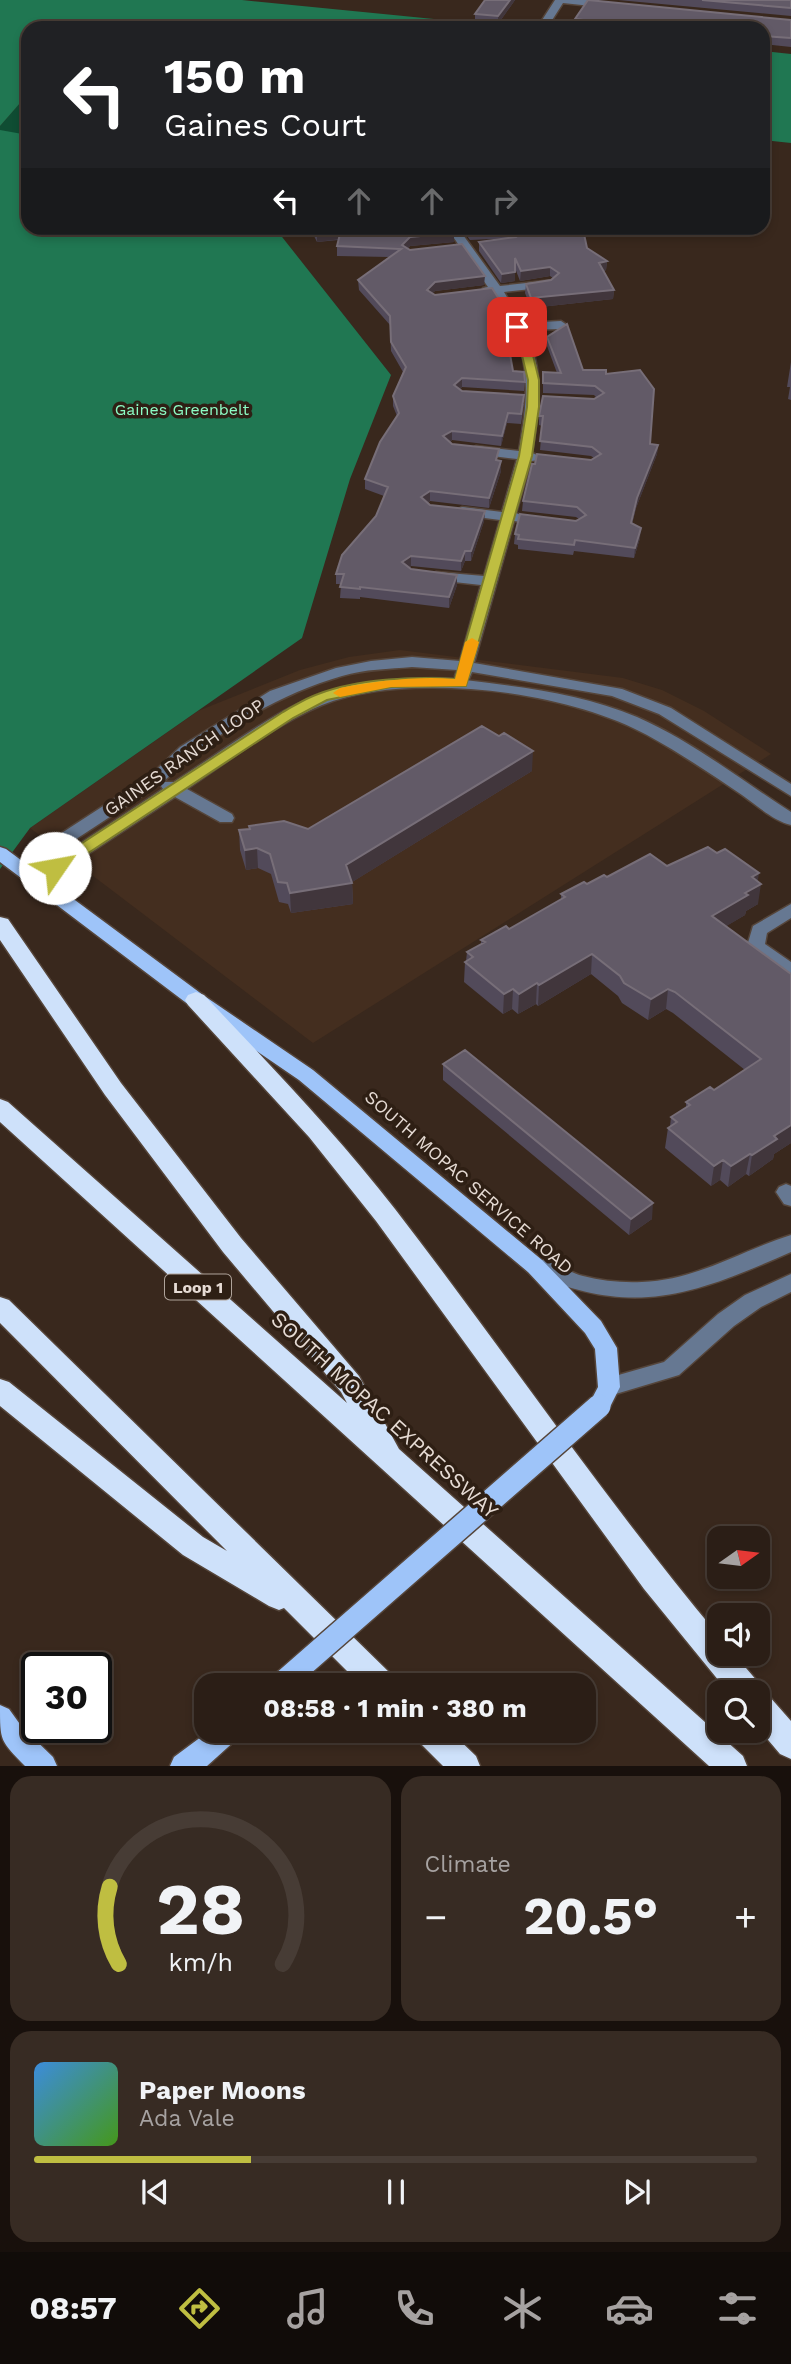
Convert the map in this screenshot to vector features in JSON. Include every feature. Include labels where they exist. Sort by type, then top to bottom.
[{"type":"highway","points":[[0,924],[113,1088],[232,1245],[350,1384],[396,1465]]},
{"type":"highway","points":[[196,1000],[317,1131],[386,1214],[654,1580],[737,1680]]},
{"type":"highway","name":"SOUTH MOPAC EXPRESSWAY","points":[[0,1108],[732,1766]]},
{"type":"highway","points":[[0,1307],[368,1673]]},
{"type":"highway","points":[[0,1390],[193,1546],[308,1615]]},
{"type":"highway","points":[[770,1720],[791,1744]]},
{"type":"highway","points":[[441,1743],[465,1766]]},
{"type":"main road","name":"SOUTH MOPAC SERVICE ROAD","points":[[0,853],[196,1000],[306,1075],[535,1266],[593,1327],[606,1348],[604,1397]]},
{"type":"main road","points":[[294,1673],[604,1397]]},
{"type":"main road","points":[[0,1717],[13,1736],[44,1766]]},
{"type":"main road","points":[[189,1763],[213,1743]]},
{"type":"street","points":[[546,21],[560,0],[628,7]]},
{"type":"street","points":[[458,235],[497,290],[517,327],[525,343],[534,380],[534,398],[525,456],[461,683]]},
{"type":"street","points":[[472,293],[550,283]]},
{"type":"street","points":[[517,327],[561,325]]},
{"type":"street","points":[[464,448],[550,458]]},
{"type":"street","points":[[443,509],[530,519]]},
{"type":"street","points":[[425,575],[490,581]]},
{"type":"street","name":"GAINES RANCH LOOP","points":[[20,868],[157,779],[186,751],[276,694],[341,671],[412,662],[465,666],[586,685],[641,700],[691,726],[791,791]]},
{"type":"street","name":"GAINES RANCH LOOP","points":[[36,881],[288,715],[323,697],[391,683],[421,680],[461,683],[553,698],[619,716],[667,740],[791,820]]},
{"type":"street","points":[[157,779],[226,818]]},
{"type":"street","points":[[791,911],[759,930],[756,946],[791,971]]},
{"type":"street","points":[[535,1266],[583,1285],[640,1292],[680,1288],[711,1278],[791,1243]]},
{"type":"street","points":[[604,1397],[671,1369],[726,1320],[753,1301],[791,1282]]},
{"type":"shaded area","points":[[400,650],[623,678],[662,690],[704,711],[771,754],[313,1043],[30,828],[198,711],[300,670],[349,657]]},
{"type":"green space","points":[[0,0],[242,0],[455,21],[21,21],[21,102],[0,126]]},
{"type":"green space","points":[[770,52],[791,54],[791,143],[770,141]]},
{"type":"green space","points":[[21,102],[21,185],[0,174],[0,126]]},
{"type":"green space","name":"Gaines Greenbelt","points":[[0,130],[21,134],[21,235],[281,235],[391,375],[350,479],[302,638],[30,828],[0,869]]},
{"type":"building","points":[[485,0],[510,0],[498,16],[475,14]]},
{"type":"building","points":[[588,0],[791,20],[791,38],[770,36],[770,21],[575,19]]},
{"type":"building","points":[[702,0],[791,0],[791,8]]},
{"type":"building","points":[[340,235],[432,235],[410,237],[402,245],[410,250],[462,244],[485,276],[435,282],[427,290],[435,295],[492,288],[501,302],[492,303],[506,332],[513,371],[524,372],[525,382],[462,378],[454,385],[462,391],[524,395],[521,414],[508,413],[502,436],[452,431],[443,436],[452,444],[499,449],[496,460],[501,461],[489,498],[430,491],[421,497],[430,505],[485,511],[471,551],[465,551],[461,561],[411,556],[402,562],[411,569],[457,575],[449,597],[340,587],[344,574],[336,574],[342,555],[376,516],[388,487],[365,479],[380,442],[399,413],[393,396],[406,367],[391,342],[390,316],[358,280],[401,249],[337,246]]},
{"type":"building","points":[[584,235],[587,248],[607,261],[599,263],[614,290],[531,298],[526,284],[551,280],[559,273],[550,267],[521,271],[515,258],[515,272],[502,274],[479,242],[516,237]]},
{"type":"building","points":[[567,324],[583,370],[606,370],[606,374],[640,370],[654,389],[650,444],[658,445],[637,498],[631,523],[641,528],[635,548],[575,540],[574,545],[518,539],[519,535],[515,534],[520,514],[576,521],[586,515],[577,507],[523,501],[537,454],[591,460],[601,454],[592,447],[540,441],[543,416],[539,416],[543,396],[594,399],[604,393],[595,386],[543,383],[543,372],[561,373],[547,337]]},
{"type":"building","points":[[482,726],[499,736],[504,733],[533,751],[346,865],[352,883],[290,893],[287,883],[278,882],[270,854],[257,848],[245,850],[239,830],[284,821],[308,829]]},
{"type":"building","points":[[708,847],[717,853],[725,849],[759,873],[752,877],[761,884],[745,893],[748,895],[712,916],[791,974],[791,1125],[774,1136],[777,1139],[731,1166],[723,1160],[714,1166],[668,1128],[677,1122],[671,1117],[690,1105],[686,1102],[710,1087],[714,1090],[761,1059],[675,992],[668,989],[651,999],[624,983],[620,976],[592,954],[539,985],[537,983],[519,994],[513,989],[504,994],[465,962],[473,957],[467,952],[485,942],[481,940],[506,926],[509,929],[565,897],[561,894],[584,882],[587,884],[604,875],[607,877],[650,854],[667,866]]},
{"type":"building","points":[[465,1050],[653,1203],[631,1219],[443,1064]]},
{"type":"slow traffic","points":[[340,693],[357,688],[421,680],[461,683],[472,642]]},
{"type":"route","points":[[55,868],[288,715],[323,697],[391,683],[421,680],[461,683],[525,456],[533,407],[534,380],[525,343],[517,327]]}]
